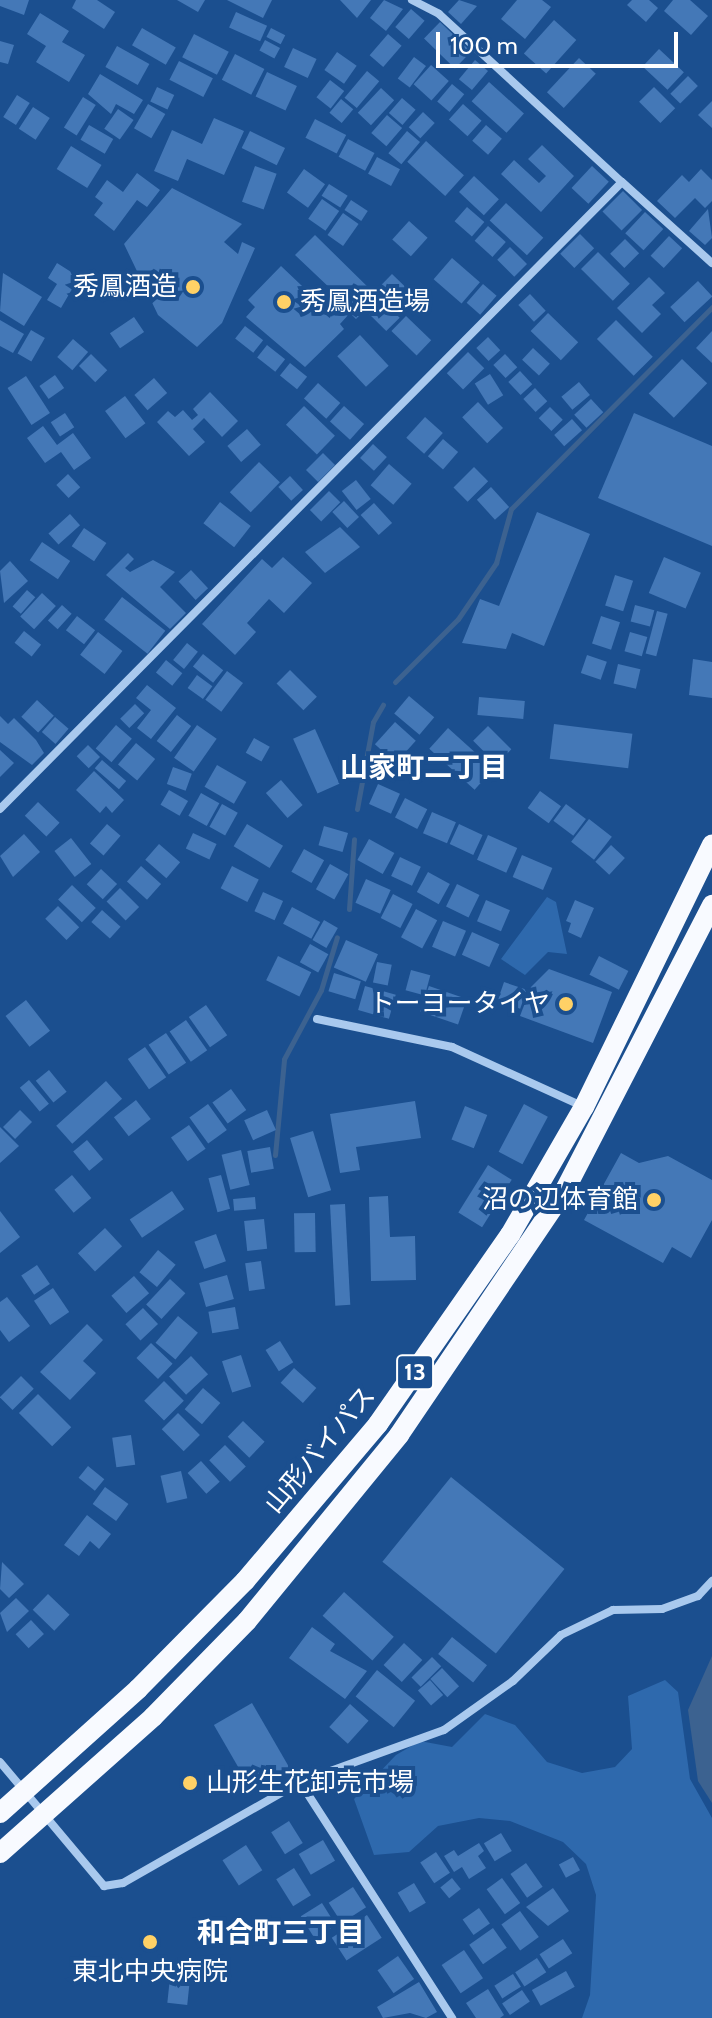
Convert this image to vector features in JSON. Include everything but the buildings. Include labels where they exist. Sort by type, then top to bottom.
[{"type":"highway","name":"山形バイパス","points":[[0,1813],[245,1581],[378,1424],[502,1248],[584,1107],[712,844]]},
{"type":"highway","name":"山形バイパス","points":[[0,1853],[46,1816],[247,1621],[399,1435],[565,1190],[712,905]]},
{"type":"street","points":[[412,0],[439,14],[712,263]]},
{"type":"street","points":[[0,809],[622,182]]},
{"type":"street","points":[[317,1019],[452,1047],[584,1107]]},
{"type":"street","points":[[0,1762],[104,1886],[123,1883],[300,1782],[444,1730],[513,1681],[561,1635],[613,1610],[662,1609],[698,1596],[712,1581]]},
{"type":"street","points":[[300,1782],[452,2018]]},
{"type":"shaded area","points":[[547,897],[556,902],[567,954],[548,952],[525,975],[501,959]]},
{"type":"shaded area","points":[[712,1656],[712,1803],[698,1781],[688,1710]]},
{"type":"shaded area","points":[[665,1680],[678,1692],[690,1779],[712,1818],[712,2018],[582,2018],[590,1995],[596,1895],[586,1864],[563,1842],[510,1821],[479,1818],[438,1826],[409,1852],[374,1855],[354,1799],[396,1755],[420,1741],[452,1747],[485,1714],[515,1725],[547,1762],[582,1773],[615,1767],[632,1749],[628,1696]]},
{"type":"waterway","points":[[395,682],[458,619],[496,563],[511,509],[712,307]]},
{"type":"waterway","points":[[357,809],[373,722],[383,705]]},
{"type":"waterway","points":[[349,909],[354,839]]},
{"type":"waterway","points":[[275,1155],[284,1059],[321,990],[337,937]]},
{"type":"place","name":"秀鳳酒造","points":[[193,287]]},
{"type":"place","name":"秀鳳酒造場","points":[[284,302]]},
{"type":"place","name":"トーヨータイヤ","points":[[566,1004]]},
{"type":"place","name":"沼の辺体育館","points":[[654,1200]]},
{"type":"place","name":"山形生花卸売市場","points":[[190,1783]]},
{"type":"place","name":"東北中央病院","points":[[150,1942]]},
{"type":"district","name":"山家町二丁目","points":[[424,767]]},
{"type":"district","name":"和合町三丁目","points":[[281,1932]]}]
